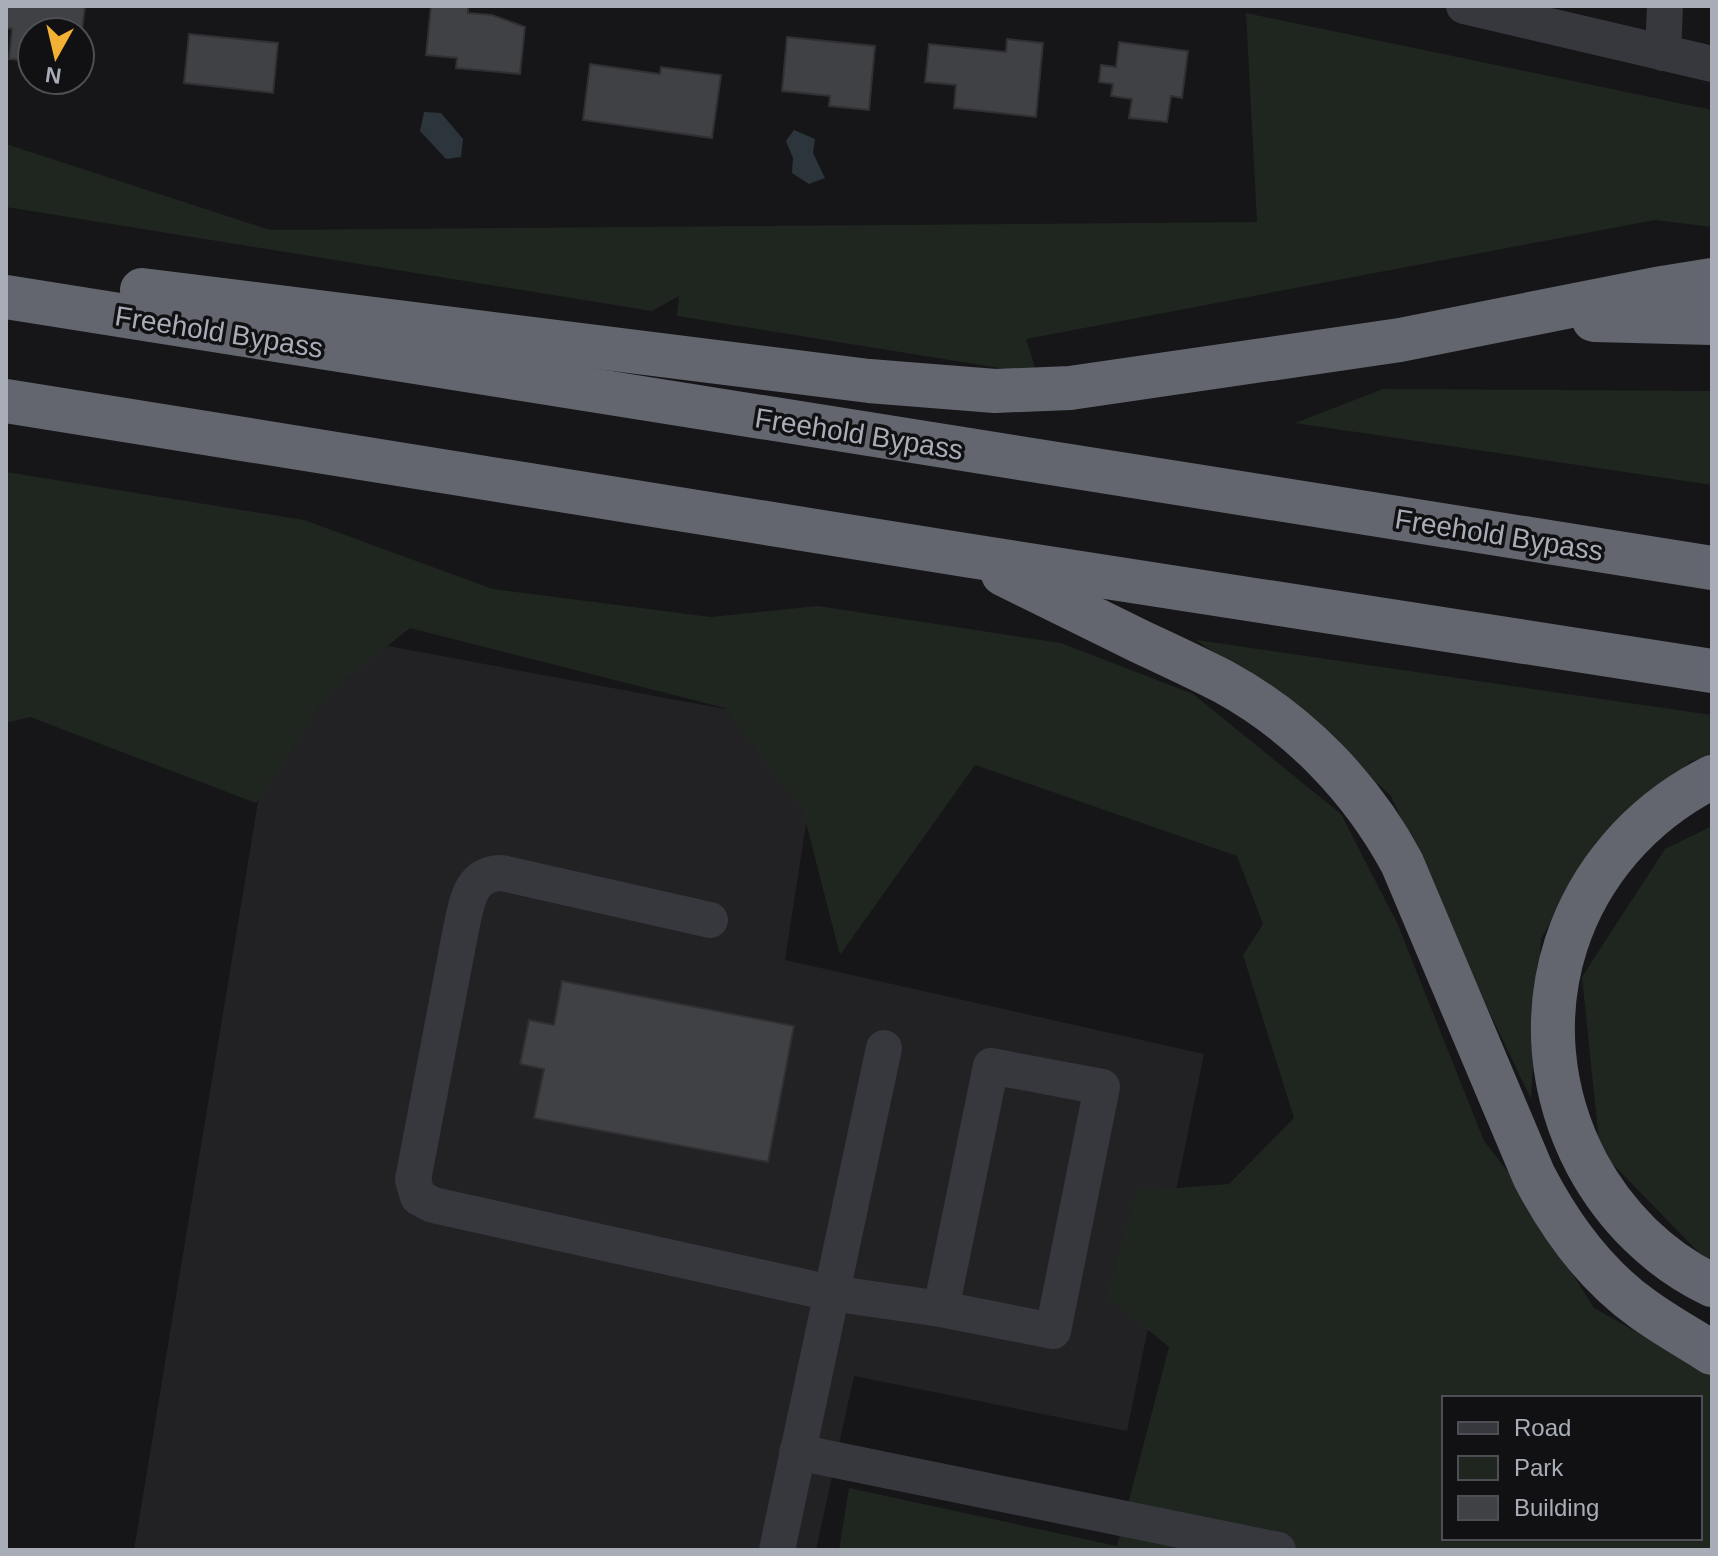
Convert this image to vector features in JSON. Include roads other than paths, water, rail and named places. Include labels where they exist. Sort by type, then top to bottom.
[{"type":"highway","points":[[85,310],[141,290],[869,381],[995,391],[1070,388],[1400,340],[1712,280]]},
{"type":"highway","name":"Freehold Bypass","points":[[6,297],[1712,568]]},
{"type":"highway","points":[[1498,323],[1609,319],[1712,323]]},
{"type":"highway","points":[[6,401],[1712,671]]},
{"type":"highway","points":[[965,555],[1226,684],[1274,715],[1340,773],[1384,830],[1402,863],[1534,1176],[1554,1215],[1579,1250],[1614,1286],[1643,1309],[1712,1353]]},
{"type":"highway","points":[[1712,777],[1690,788],[1650,816],[1610,858],[1593,884],[1568,937],[1557,974],[1552,1005],[1552,1043],[1564,1111],[1595,1179],[1638,1233],[1666,1258],[1712,1285]]},
{"type":"street","points":[[1464,6],[1712,64]]},
{"type":"street","points":[[1663,53],[1665,6]]},
{"type":"street","points":[[710,920],[502,873],[479,878],[470,890],[461,929],[413,1180],[418,1197],[433,1205],[831,1293],[941,1309],[1053,1331],[1102,1087],[991,1066],[941,1309]]},
{"type":"street","points":[[780,1535],[884,1048]]},
{"type":"street","points":[[797,1452],[1278,1550]]}]
